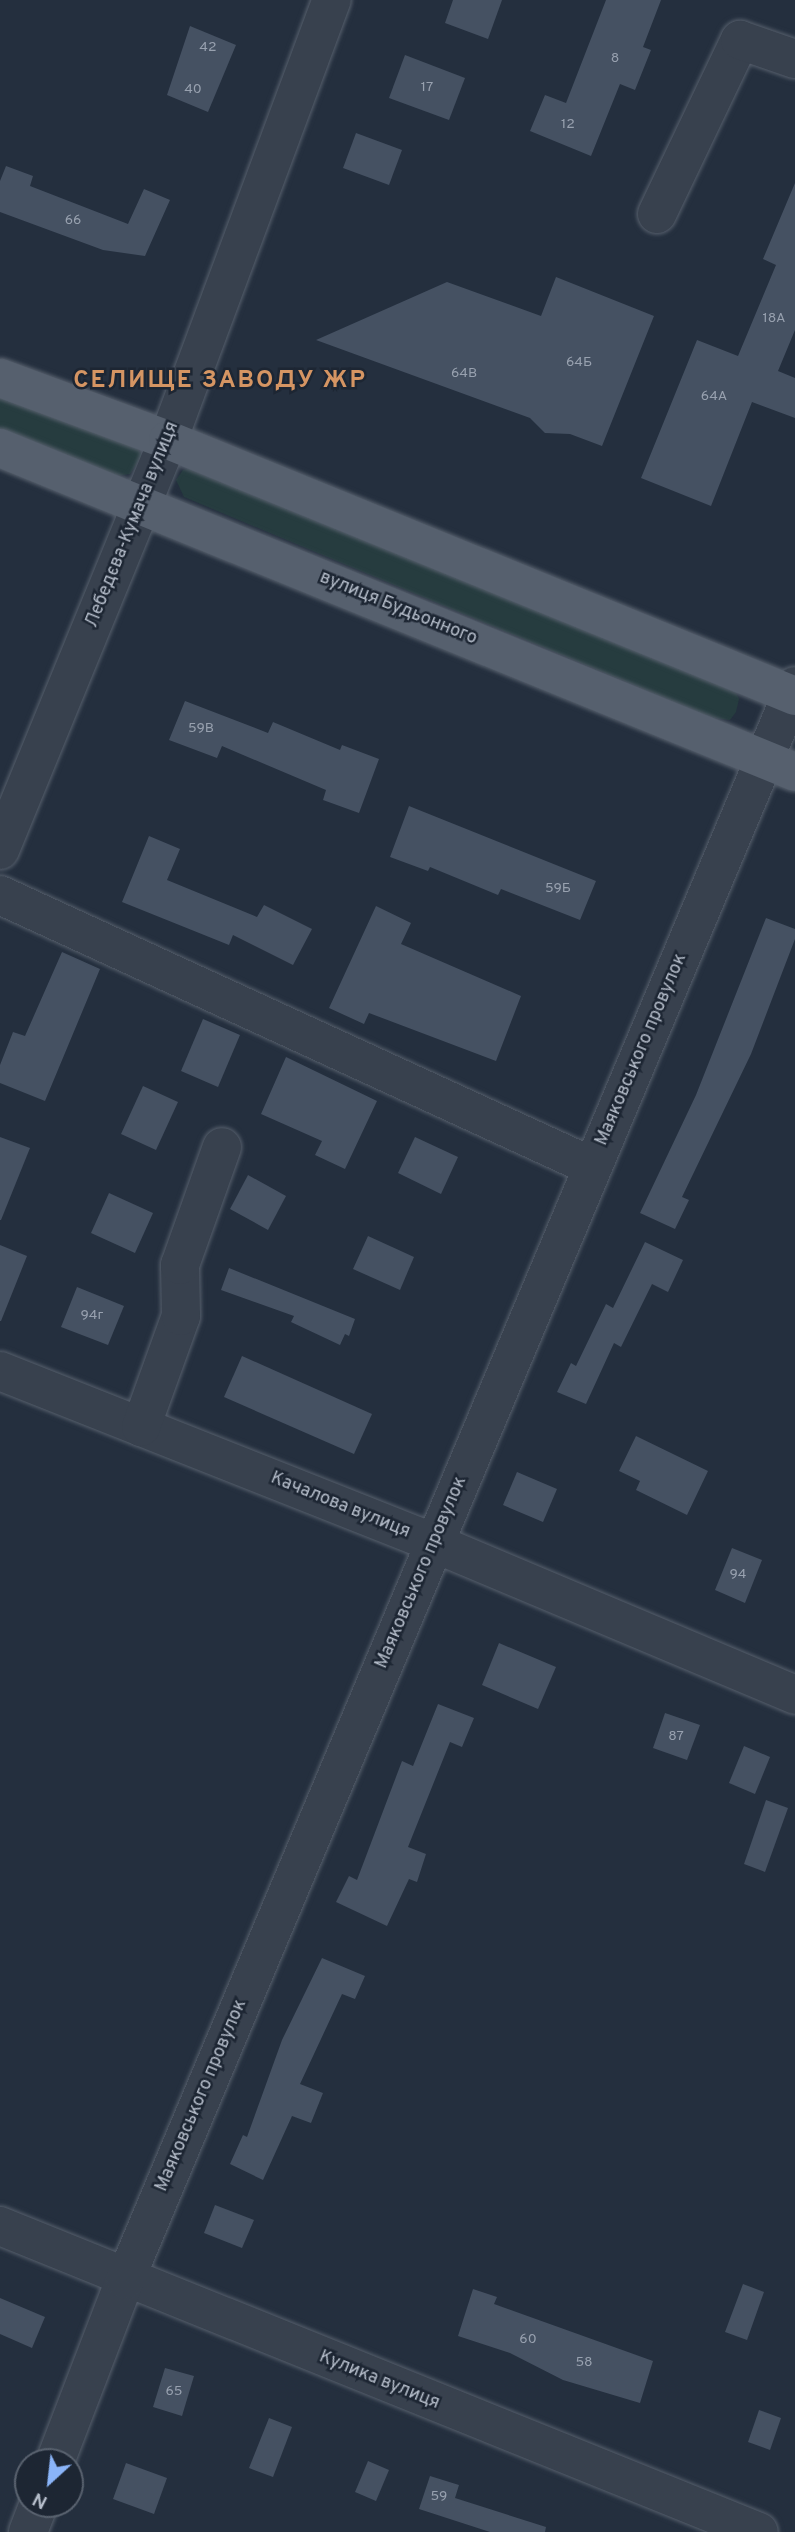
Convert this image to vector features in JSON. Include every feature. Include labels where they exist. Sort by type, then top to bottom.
[{"type":"main road","points":[[0,379],[168,440],[794,692]]},
{"type":"main road","name":"вулиця Будьонного","points":[[0,448],[142,503],[780,766]]},
{"type":"street","name":"Лебедєва-Кумача вулиця","points":[[0,850],[168,440],[332,0]]},
{"type":"street","points":[[657,214],[740,40],[795,58]]},
{"type":"street","name":"Маяковського провулок","points":[[60,2448],[125,2280],[593,1167],[780,766],[794,692]]},
{"type":"street","points":[[0,895],[593,1167]]},
{"type":"street","points":[[141,1427],[181,1315],[180,1265],[222,1147]]},
{"type":"street","name":"Качалова вулиця","points":[[0,1371],[434,1544],[795,1695]]},
{"type":"street","name":"Кулика вулиця","points":[[0,2226],[125,2280],[759,2532]]},
{"type":"green space","points":[[0,397],[137,447],[142,456],[130,474],[116,476],[0,429]]},
{"type":"green space","points":[[192,468],[734,689],[739,699],[736,712],[730,720],[712,718],[184,497],[176,480],[183,470]]},
{"type":"building","points":[[453,0],[502,0],[488,39],[445,23]]},
{"type":"building","points":[[606,0],[661,0],[643,47],[651,50],[635,90],[620,84],[591,156],[530,131],[545,95],[566,103]]},
{"type":"building","points":[[190,26],[236,45],[208,112],[167,95]]},
{"type":"building","points":[[405,55],[465,78],[449,120],[389,98]]},
{"type":"building","points":[[356,133],[402,150],[389,185],[343,168]]},
{"type":"building","points":[[6,166],[33,176],[30,186],[128,224],[144,189],[170,200],[145,256],[103,250],[0,212],[0,181]]},
{"type":"building","points":[[795,183],[795,330],[778,371],[795,378],[795,418],[752,402],[711,506],[641,478],[697,340],[738,356],[776,265],[763,259]]},
{"type":"building","points":[[556,277],[654,316],[602,446],[570,434],[545,433],[530,418],[316,340],[447,282],[541,316]]},
{"type":"building","points":[[185,701],[268,733],[273,722],[340,750],[342,745],[379,759],[359,813],[323,800],[326,790],[222,746],[217,758],[169,740]]},
{"type":"building","points":[[409,806],[596,881],[580,920],[501,889],[498,895],[430,867],[428,871],[390,857]]},
{"type":"building","points":[[149,836],[180,849],[167,880],[257,917],[264,905],[312,929],[293,965],[233,935],[229,945],[122,902]]},
{"type":"building","points":[[376,906],[411,923],[401,944],[521,996],[496,1061],[369,1013],[364,1024],[329,1008]]},
{"type":"building","points":[[766,918],[795,929],[795,939],[751,1054],[682,1197],[689,1200],[675,1229],[640,1213],[696,1095]]},
{"type":"building","points":[[62,952],[100,969],[45,1101],[0,1083],[0,1065],[13,1032],[25,1036]]},
{"type":"building","points":[[203,1019],[240,1035],[218,1087],[181,1071]]},
{"type":"building","points":[[286,1057],[377,1101],[345,1169],[315,1155],[322,1141],[261,1114]]},
{"type":"building","points":[[143,1086],[178,1102],[156,1150],[121,1134]]},
{"type":"building","points":[[0,1137],[30,1148],[1,1220],[0,1220]]},
{"type":"building","points":[[415,1137],[458,1157],[441,1194],[398,1173]]},
{"type":"building","points":[[248,1175],[286,1196],[268,1230],[230,1209]]},
{"type":"building","points":[[109,1193],[153,1213],[135,1253],[91,1233]]},
{"type":"building","points":[[368,1236],[414,1257],[400,1290],[353,1269]]},
{"type":"building","points":[[645,1242],[683,1260],[668,1292],[652,1284],[621,1347],[614,1343],[586,1404],[557,1392],[571,1363],[576,1366],[606,1304],[613,1308]]},
{"type":"building","points":[[0,1245],[27,1256],[1,1321],[0,1321]]},
{"type":"building","points":[[229,1268],[355,1319],[349,1336],[345,1334],[340,1345],[291,1322],[294,1316],[221,1290]]},
{"type":"building","points":[[77,1287],[124,1306],[108,1345],[61,1327]]},
{"type":"building","points":[[242,1356],[372,1414],[354,1454],[224,1397]]},
{"type":"building","points":[[636,1436],[708,1471],[687,1515],[636,1490],[640,1481],[619,1471]]},
{"type":"building","points":[[517,1472],[557,1489],[543,1522],[503,1505]]},
{"type":"building","points":[[732,1548],[762,1560],[745,1603],[715,1590]]},
{"type":"building","points":[[499,1643],[556,1667],[538,1709],[482,1685]]},
{"type":"building","points":[[438,1704],[474,1718],[462,1747],[450,1742],[408,1847],[426,1854],[417,1882],[409,1879],[387,1926],[336,1902],[349,1876],[357,1880],[402,1761],[413,1766]]},
{"type":"building","points":[[665,1713],[700,1725],[687,1760],[653,1748]]},
{"type":"building","points":[[744,1746],[770,1757],[755,1794],[729,1783]]},
{"type":"building","points":[[766,1800],[788,1808],[765,1872],[744,1864]]},
{"type":"building","points":[[322,1958],[365,1976],[355,1999],[342,1994],[300,2084],[323,2093],[311,2123],[292,2116],[263,2180],[230,2164],[243,2135],[247,2137],[282,2040]]},
{"type":"building","points":[[215,2205],[254,2220],[242,2248],[204,2233]]},
{"type":"building","points":[[743,2284],[764,2292],[747,2340],[725,2332]]},
{"type":"building","points":[[473,2289],[497,2297],[494,2304],[653,2361],[640,2403],[563,2380],[510,2353],[458,2336]]},
{"type":"building","points":[[0,2298],[45,2317],[32,2348],[0,2334]]},
{"type":"building","points":[[165,2368],[194,2376],[182,2416],[153,2407]]},
{"type":"building","points":[[759,2410],[781,2418],[770,2450],[748,2442]]},
{"type":"building","points":[[269,2418],[292,2427],[273,2477],[249,2468]]},
{"type":"building","points":[[368,2461],[389,2470],[376,2501],[355,2492]]},
{"type":"building","points":[[126,2463],[167,2478],[154,2514],[113,2499]]},
{"type":"building","points":[[430,2476],[459,2485],[455,2498],[546,2527],[545,2532],[490,2532],[419,2509]]},
{"type":"district","name":"СЕЛИЩЕ ЗАВОДУ ЖР","points":[[220,382]]}]
